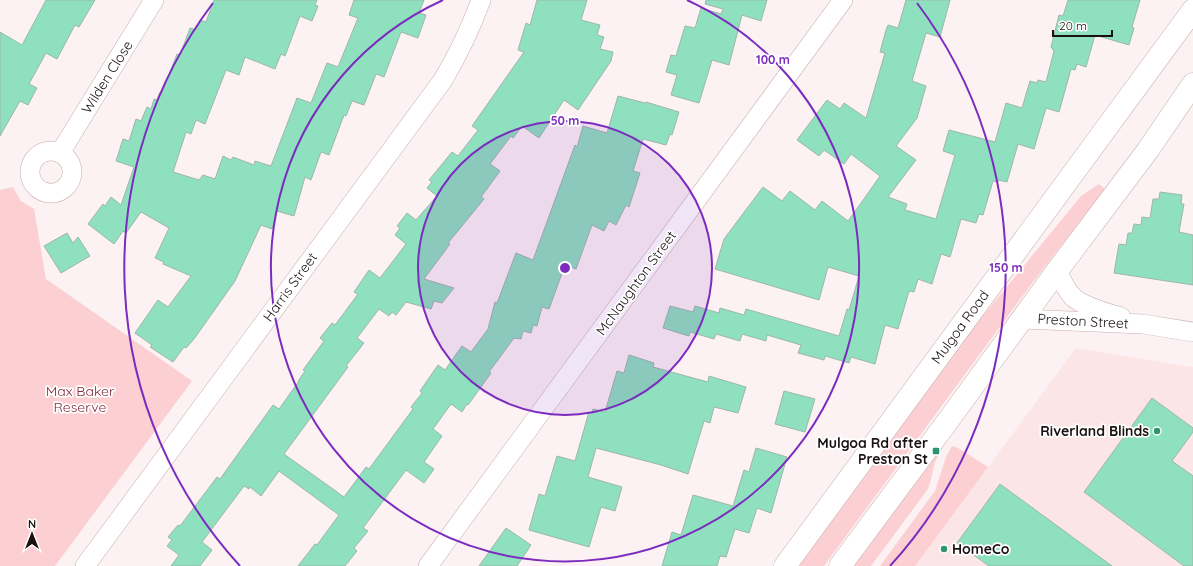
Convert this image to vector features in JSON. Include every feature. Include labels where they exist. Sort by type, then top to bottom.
[{"type":"main road","name":"Mulgoa Road","points":[[785,566],[1193,10]]},
{"type":"main road","points":[[840,566],[1148,150],[1193,84]]},
{"type":"street","name":"Wilden Close","points":[[60,153],[154,0]]},
{"type":"street","name":"Harris Street","points":[[85,566],[443,80],[467,36],[481,0]]},
{"type":"street","name":"McNaughton Street","points":[[428,566],[843,0]]},
{"type":"street","name":"Preston Street","points":[[1057,271],[1068,291],[1074,298],[1082,303],[1143,324]]},
{"type":"street","name":"Preston Street","points":[[1022,319],[1143,324],[1193,332]]},
{"type":"shaded area","points":[[1076,348],[1193,367],[1193,566],[915,566]]},
{"type":"green space","points":[[1099,184],[1105,189],[1030,286],[824,566],[798,566],[977,323],[1081,196]]},
{"type":"green space","name":"Max Baker Reserve","points":[[13,187],[21,201],[34,209],[46,279],[192,381],[55,566],[0,566],[0,190]]},
{"type":"green space","points":[[944,442],[945,443],[935,462],[928,489],[871,566],[853,566]]},
{"type":"green space","points":[[952,446],[958,448],[988,467],[915,566],[880,566],[935,491],[946,457]]},
{"type":"building","points":[[46,0],[95,0],[79,27],[75,25],[57,59],[46,53],[29,84],[37,88],[28,105],[20,101],[0,136],[0,32],[22,45]]},
{"type":"building","points":[[214,0],[317,0],[315,5],[318,6],[312,21],[300,16],[285,56],[281,54],[275,69],[245,57],[239,75],[226,70],[205,124],[196,120],[191,134],[186,132],[173,172],[199,180],[203,175],[215,179],[223,156],[231,160],[233,157],[254,165],[255,161],[271,166],[297,98],[311,103],[327,63],[338,67],[358,18],[349,15],[354,0],[424,0],[419,13],[426,15],[418,38],[401,32],[384,77],[376,74],[364,105],[352,101],[346,116],[344,115],[329,155],[321,152],[311,180],[305,177],[294,216],[277,211],[272,229],[261,225],[235,281],[194,339],[186,348],[184,347],[173,362],[150,347],[152,345],[135,333],[158,300],[168,307],[191,276],[163,264],[164,262],[155,258],[169,228],[141,212],[126,233],[123,231],[114,244],[88,224],[103,204],[105,206],[111,197],[121,205],[134,167],[116,161],[123,139],[129,141],[136,119],[141,121],[147,107],[151,109],[154,99],[157,100],[160,92],[162,93],[177,54],[180,55],[190,28],[196,30],[200,20],[206,22]]},
{"type":"building","points":[[537,0],[587,0],[581,20],[600,25],[597,35],[604,37],[600,49],[613,52],[611,61],[578,110],[564,100],[539,138],[522,126],[513,138],[511,136],[490,164],[500,171],[481,197],[484,199],[448,243],[450,244],[424,279],[454,288],[442,303],[434,301],[431,309],[406,302],[396,315],[392,312],[389,316],[379,309],[357,338],[364,343],[284,454],[344,497],[366,467],[369,469],[413,409],[411,407],[422,393],[420,391],[438,365],[445,370],[462,346],[471,352],[488,329],[495,302],[497,303],[516,253],[533,260],[575,145],[577,147],[583,126],[607,133],[618,96],[646,102],[679,112],[672,135],[670,134],[666,145],[643,139],[633,171],[640,173],[629,207],[626,205],[616,225],[609,221],[604,231],[592,225],[576,269],[565,265],[549,309],[542,307],[537,326],[533,325],[531,333],[523,331],[521,339],[514,338],[489,372],[491,373],[462,412],[451,404],[433,429],[442,436],[424,462],[434,469],[424,483],[406,470],[363,528],[368,531],[354,548],[357,551],[345,566],[298,566],[315,544],[317,545],[339,515],[279,471],[261,496],[250,487],[249,489],[244,486],[202,542],[212,550],[200,566],[171,566],[179,555],[167,546],[172,540],[168,537],[178,525],[180,526],[217,477],[220,479],[273,405],[279,409],[299,381],[305,371],[303,370],[324,341],[320,338],[332,323],[335,325],[358,294],[354,292],[369,270],[380,278],[406,244],[395,235],[400,228],[397,226],[407,213],[416,220],[437,196],[427,188],[432,182],[429,180],[452,152],[458,156],[478,130],[472,126],[524,52],[518,50],[526,23],[530,25]]},
{"type":"building","points":[[706,0],[767,0],[761,21],[742,15],[729,65],[712,60],[699,103],[671,95],[677,75],[666,72],[671,55],[676,56],[685,26],[695,28],[701,8],[721,14],[723,9],[705,4]]},
{"type":"building","points":[[906,0],[950,0],[940,37],[926,33],[912,81],[926,86],[917,118],[896,146],[916,160],[888,197],[907,204],[905,210],[936,219],[955,155],[943,151],[949,130],[995,142],[1006,103],[1022,108],[1030,81],[1037,83],[1038,80],[1046,82],[1054,51],[1051,47],[1059,15],[1063,16],[1068,0],[1140,0],[1132,27],[1134,28],[1129,45],[1095,35],[1086,67],[1077,64],[1075,70],[1071,69],[1059,112],[1046,108],[1034,149],[1018,144],[1007,182],[998,180],[998,182],[993,181],[983,215],[979,214],[976,223],[961,219],[950,257],[941,254],[932,284],[918,279],[914,292],[909,291],[898,329],[885,325],[875,364],[851,357],[849,363],[825,356],[824,360],[798,353],[801,345],[767,335],[766,341],[742,334],[740,341],[716,334],[714,339],[690,332],[689,336],[663,328],[670,306],[693,312],[695,306],[719,313],[720,308],[744,315],[746,309],[839,336],[847,309],[849,310],[859,276],[828,267],[819,300],[715,269],[724,239],[763,187],[782,201],[790,191],[815,210],[822,201],[848,221],[866,196],[880,176],[851,154],[844,164],[824,150],[819,156],[797,140],[827,100],[840,109],[844,103],[866,118],[885,53],[880,52],[886,30],[888,25],[898,28]]},
{"type":"building","points":[[1160,192],[1182,195],[1181,204],[1184,204],[1179,232],[1193,235],[1193,285],[1114,273],[1119,244],[1126,245],[1128,233],[1132,233],[1134,224],[1141,225],[1142,217],[1150,218],[1153,199],[1159,199]]},
{"type":"building","points":[[67,233],[73,243],[78,237],[90,256],[61,273],[44,246]]},
{"type":"building","points":[[629,355],[654,363],[653,367],[708,382],[709,376],[746,387],[738,413],[714,407],[710,423],[704,421],[688,474],[661,465],[596,448],[588,477],[622,487],[615,511],[601,507],[589,547],[529,530],[539,494],[545,496],[557,456],[575,461],[589,412],[592,413],[593,409],[605,412],[617,371],[624,373]]},
{"type":"building","points":[[784,391],[815,399],[805,432],[775,424]]},
{"type":"building","points":[[1152,398],[1193,428],[1193,432],[1172,461],[1193,476],[1193,566],[1184,566],[1084,492]]},
{"type":"building","points":[[756,448],[787,457],[771,513],[757,508],[749,533],[735,529],[726,557],[720,556],[717,566],[662,566],[672,532],[681,535],[693,495],[733,506],[744,470],[749,472]]},
{"type":"building","points":[[1000,484],[1112,566],[989,566],[957,543]]},
{"type":"building","points":[[506,528],[531,545],[517,566],[479,566]]},
{"type":"place","name":"Riverland Blinds","points":[[1157,431]]},
{"type":"place","name":"Mulgoa Rd after Preston St","points":[[936,451]]},
{"type":"place","name":"HomeCo","points":[[944,549]]}]
